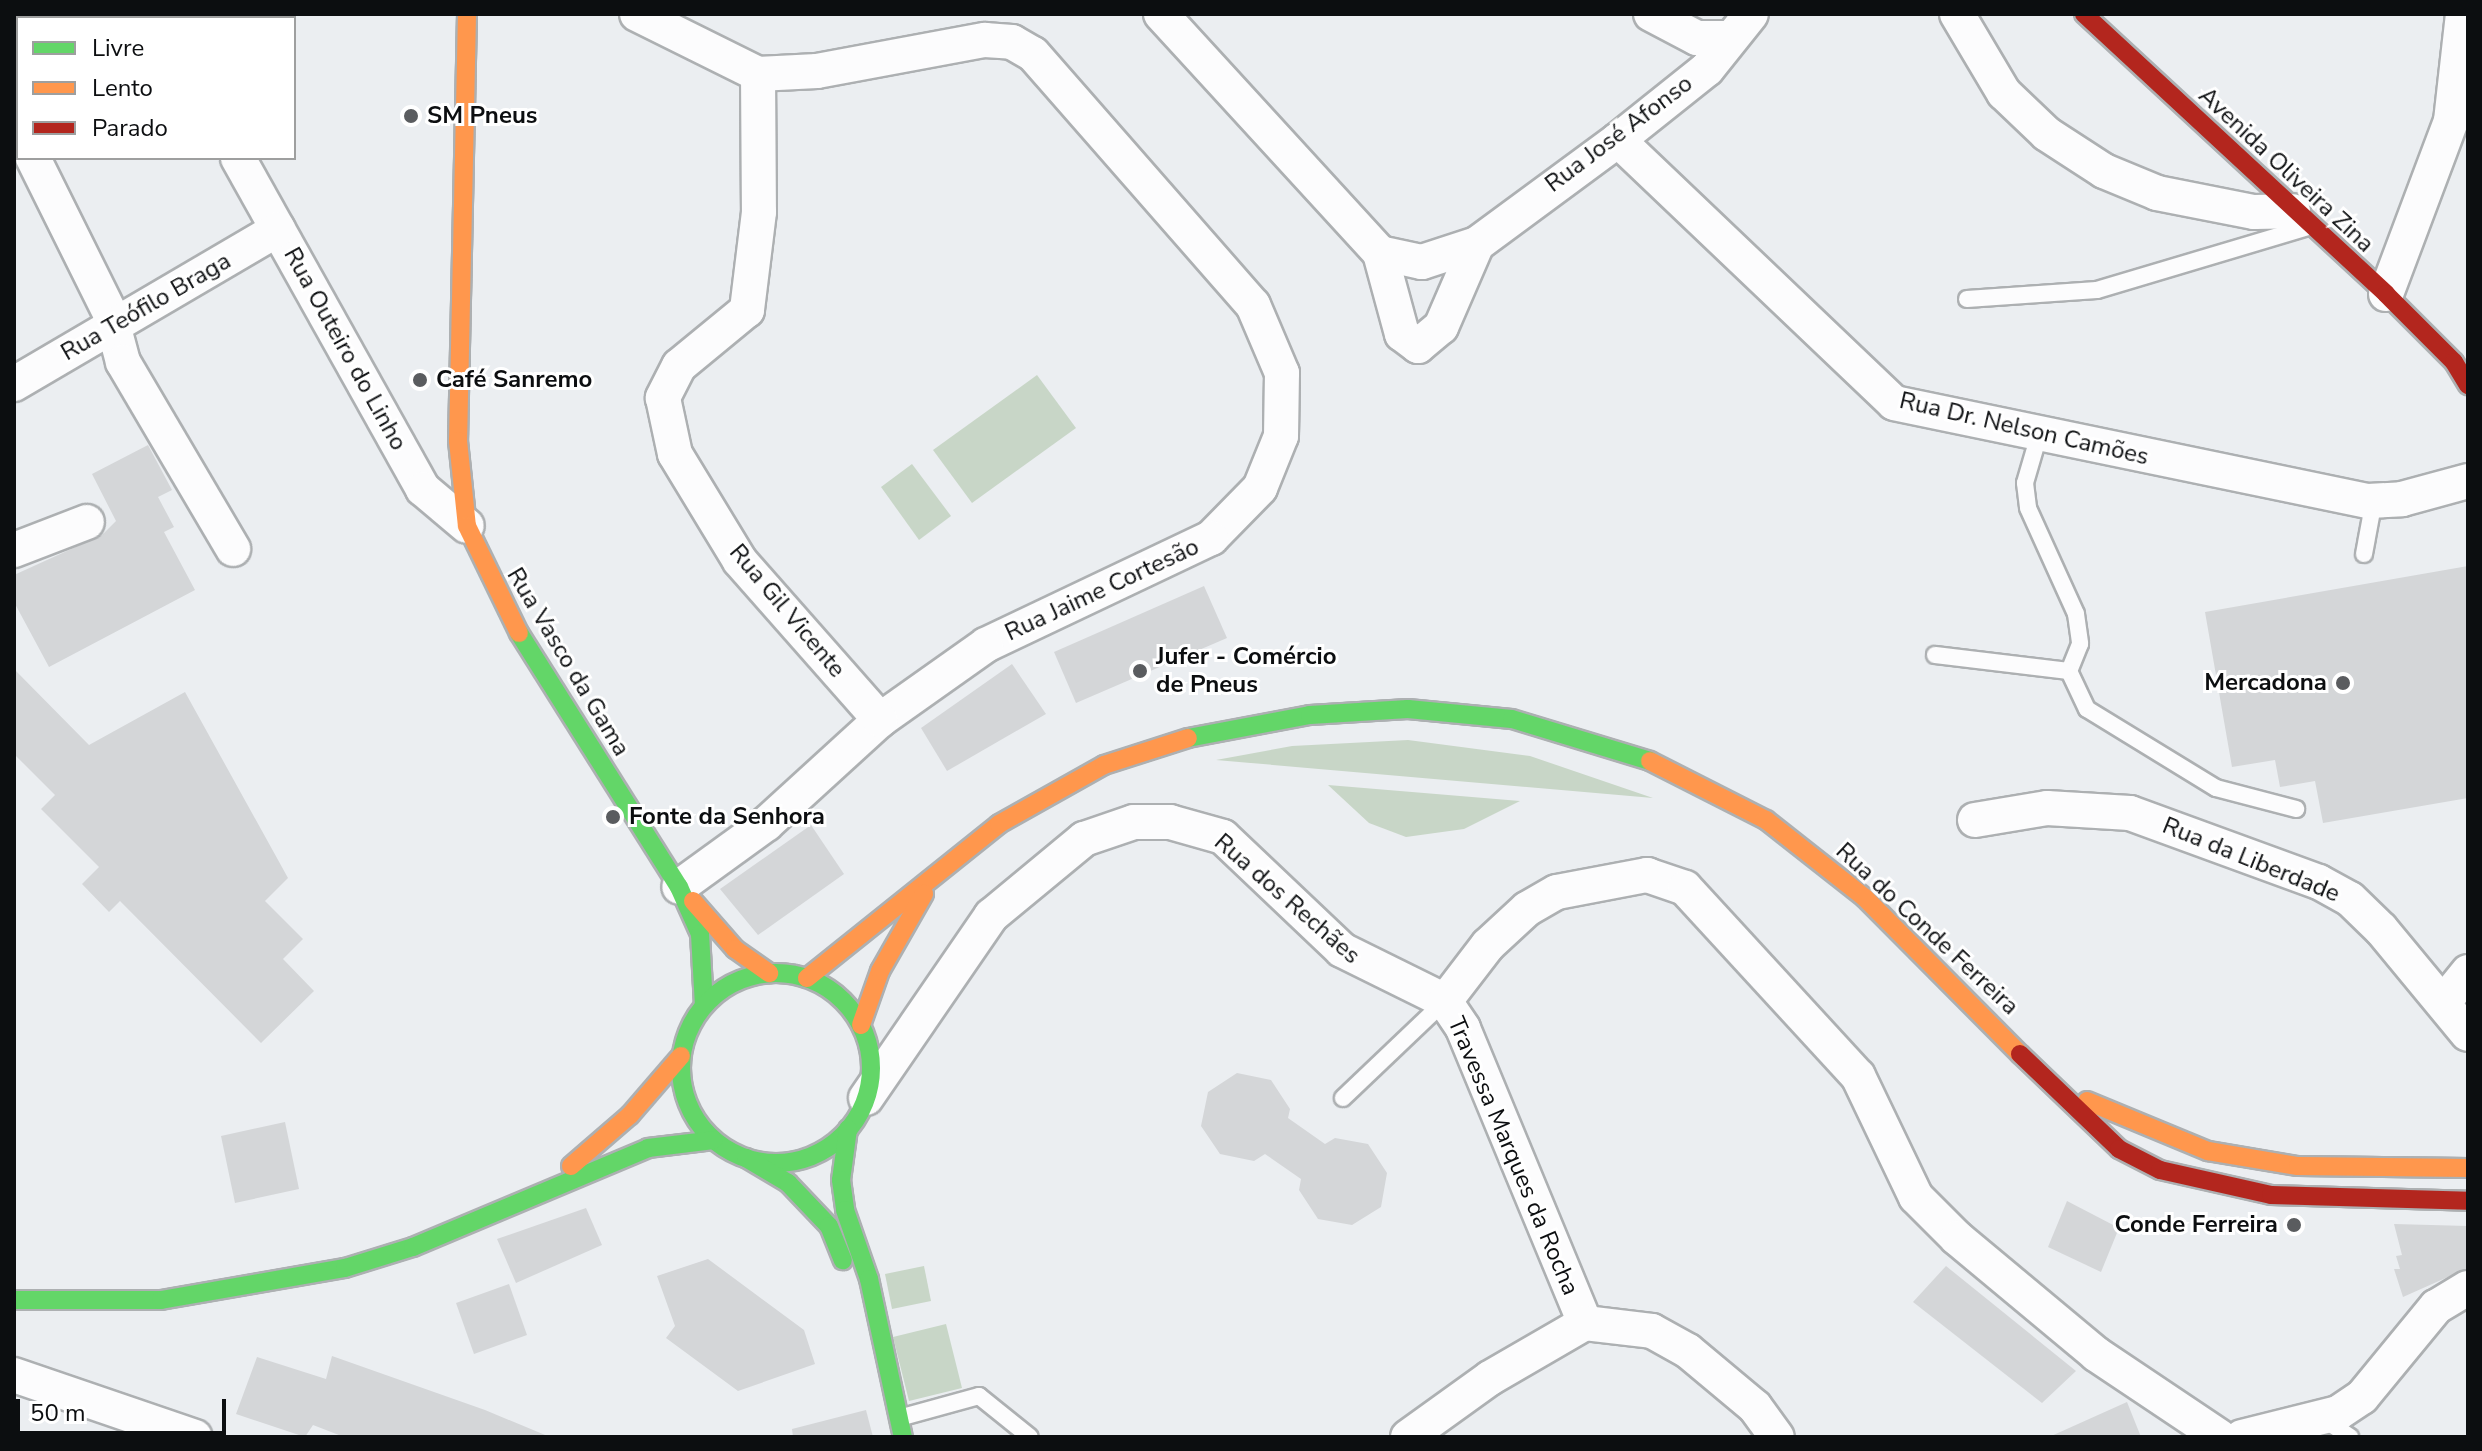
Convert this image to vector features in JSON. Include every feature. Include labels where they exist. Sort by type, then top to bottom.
[{"type":"main road","name":"Rua Vasco da Gama","points":[[467,14],[458,441],[467,526],[516,629],[679,887],[700,934],[704,1005]]},
{"type":"main road","name":"Avenida Oliveira Zina","points":[[2084,14],[2461,365],[2468,385]]},
{"type":"main road","name":"Rua do Conde Ferreira","points":[[807,978],[929,886],[999,824],[1104,765],[1209,731],[1310,715],[1408,709],[1512,719],[1633,753],[1766,820],[1865,898],[2119,1149],[2160,1170],[2210,1184],[2337,1200],[2468,1201]]},
{"type":"main road","name":"Rua do Conde Ferreira","points":[[861,1025],[880,971],[929,886]]},
{"type":"main road","name":"Rua Vasco da Gama","points":[[679,887],[735,949],[769,973]]},
{"type":"main road","points":[[551,1183],[630,1115],[681,1056],[704,1005],[733,983],[769,973],[807,978],[838,996],[861,1025],[871,1061],[866,1098],[848,1129],[841,1180],[845,1210],[869,1279],[877,1335],[903,1437]]},
{"type":"main road","points":[[681,1056],[691,1110],[714,1140],[788,1183],[829,1226],[877,1335]]},
{"type":"main road","name":"Rua do Conde Ferreira","points":[[2045,1073],[2096,1106],[2208,1151],[2298,1166],[2463,1166]]},
{"type":"main road","points":[[746,1158],[801,1159],[848,1129]]},
{"type":"main road","points":[[14,1300],[161,1300],[345,1268],[413,1247],[551,1183],[648,1148],[714,1140]]},
{"type":"main road","name":"Rua do Conde Ferreira","points":[[2210,1184],[2256,1179],[2468,1188]]},
{"type":"street","points":[[637,14],[758,74]]},
{"type":"street","points":[[1161,14],[1380,253],[1402,334],[1418,346],[1441,327],[1477,244]]},
{"type":"street","name":"Rua José Afonso","points":[[1380,253],[1422,262],[1477,244],[1618,140],[1707,69],[1727,38],[1751,14]]},
{"type":"street","points":[[1957,14],[2004,93],[2047,134],[2104,171],[2157,193],[2301,219]]},
{"type":"street","points":[[2386,294],[2451,121],[2463,14]]},
{"type":"street","points":[[1664,21],[1697,38],[1727,38]]},
{"type":"street","points":[[1664,21],[1687,41],[1687,82]]},
{"type":"street","name":"Rua Jaime Cortesão","points":[[679,887],[766,824],[880,720],[986,645],[1211,538],[1260,488],[1281,436],[1282,373],[1253,305],[1033,54],[1012,42],[985,40],[817,71],[758,74]]},
{"type":"street","name":"Rua Gil Vicente","points":[[758,74],[759,212],[747,310],[679,366],[663,398],[675,454],[740,561],[880,720]]},
{"type":"street","name":"Rua Dr. Nelson Camões","points":[[1618,140],[1894,403],[2039,435],[2374,500],[2402,499],[2433,488],[2468,481]]},
{"type":"street","points":[[34,160],[110,313],[111,329],[123,362],[233,549]]},
{"type":"street","name":"Rua Outeiro do Linho","points":[[239,160],[423,489],[467,526]]},
{"type":"street","name":"Rua Teófilo Braga","points":[[14,384],[278,229]]},
{"type":"street","name":"Rua Dr. Nelson Camões","points":[[2433,488],[2468,464]]},
{"type":"street","points":[[14,550],[87,522]]},
{"type":"street","name":"Rua da Liberdade","points":[[1975,820],[2047,808],[2130,813],[2319,882],[2350,899],[2381,929],[2468,1034]]},
{"type":"street","name":"Rua dos Rechães","points":[[866,1098],[991,916],[1084,839],[1134,822],[1201,828],[1223,837],[1342,950],[1445,1001]]},
{"type":"street","name":"Travessa Marques da Rocha","points":[[1585,1323],[1463,1028],[1445,1001],[1488,945],[1527,909],[1557,892],[1647,875],[1685,888],[1858,1076],[1916,1197],[2096,1354],[2220,1437]]},
{"type":"street","points":[[2443,1003],[2468,972]]},
{"type":"street","points":[[2242,1437],[2321,1417],[2362,1397],[2436,1307],[2468,1288]]},
{"type":"street","points":[[1408,1437],[1490,1378],[1585,1323],[1652,1331],[1688,1351],[1747,1399],[1777,1437]]},
{"type":"street","points":[[14,1375],[195,1437]]},
{"type":"lane","points":[[1967,299],[2097,290],[2301,219]]},
{"type":"lane","points":[[2039,435],[2025,483],[2028,508],[2076,614],[2080,644],[2069,671],[2087,709],[2216,788],[2296,809]]},
{"type":"lane","points":[[2364,554],[2374,500]]},
{"type":"lane","points":[[1935,655],[2069,671]]},
{"type":"lane","points":[[1343,1098],[1445,1001]]},
{"type":"lane","points":[[898,1418],[979,1396],[1030,1437]]},
{"type":"lane","points":[[2321,1417],[2350,1437]]},
{"type":"green space","points":[[1037,375],[1076,428],[972,503],[933,450]]},
{"type":"green space","points":[[912,464],[951,516],[919,540],[881,487]]},
{"type":"green space","points":[[1408,740],[1530,756],[1653,798],[1216,760],[1292,746]]},
{"type":"green space","points":[[1328,785],[1520,801],[1464,829],[1406,837],[1369,823]]},
{"type":"green space","points":[[924,1266],[931,1301],[892,1309],[885,1274]]},
{"type":"green space","points":[[946,1324],[962,1388],[909,1401],[893,1337]]},
{"type":"building","points":[[148,445],[172,490],[158,497],[174,527],[164,532],[195,590],[49,667],[14,602],[14,575],[102,535],[116,521],[92,474]]},
{"type":"building","name":"Mercadona","points":[[2468,566],[2468,798],[2323,823],[2315,781],[2280,787],[2275,760],[2232,767],[2205,612]]},
{"type":"building","points":[[1204,586],[1227,638],[1076,703],[1054,652]]},
{"type":"building","points":[[1012,664],[1046,714],[947,771],[921,728]]},
{"type":"building","points":[[14,669],[89,745],[185,692],[288,878],[265,901],[303,939],[283,959],[314,991],[261,1043],[120,901],[109,912],[82,884],[99,867],[41,809],[55,795],[14,754]]},
{"type":"building","points":[[811,825],[844,874],[758,935],[720,889]]},
{"type":"building","points":[[1237,1073],[1271,1080],[1290,1109],[1288,1118],[1325,1144],[1335,1138],[1368,1144],[1387,1173],[1381,1207],[1352,1225],[1318,1219],[1299,1190],[1301,1179],[1265,1154],[1254,1161],[1220,1154],[1201,1126],[1208,1092]]},
{"type":"building","points":[[285,1122],[299,1189],[235,1203],[221,1136]]},
{"type":"building","points":[[2067,1201],[2119,1228],[2101,1272],[2048,1247]]},
{"type":"building","points":[[586,1208],[602,1245],[516,1283],[497,1239]]},
{"type":"building","points":[[2394,1224],[2468,1226],[2468,1268],[2403,1297],[2394,1269],[2400,1269],[2396,1256],[2402,1255]]},
{"type":"building","points":[[708,1259],[804,1330],[815,1364],[738,1391],[666,1338],[675,1326],[657,1276]]},
{"type":"building","points":[[1946,1266],[2076,1371],[2042,1403],[1913,1302]]},
{"type":"building","points":[[509,1284],[527,1335],[474,1354],[456,1303]]},
{"type":"building","points":[[332,1356],[485,1410],[550,1437],[344,1437],[313,1425],[305,1437],[236,1414],[257,1357],[326,1379]]},
{"type":"building","points":[[2127,1402],[2141,1437],[2049,1437]]},
{"type":"building","points":[[866,1410],[873,1437],[793,1437],[792,1429]]},
{"type":"traffic: fast","points":[[519,633],[679,887],[700,934],[704,1005]]},
{"type":"traffic: fast","points":[[1188,738],[1310,715],[1408,709],[1512,719],[1650,761]]},
{"type":"traffic: fast","points":[[776,973],[812,980],[843,1001],[864,1032],[871,1068],[864,1104],[843,1135],[812,1156],[776,1163],[740,1156],[709,1135],[688,1104],[681,1068],[688,1032],[709,1001],[740,980],[776,973]]},
{"type":"traffic: fast","points":[[848,1129],[841,1180],[845,1210],[869,1279],[903,1437]]},
{"type":"traffic: fast","points":[[14,1300],[161,1300],[345,1268],[413,1247],[648,1148],[714,1140]]},
{"type":"traffic: fast","points":[[746,1158],[788,1183],[829,1226],[843,1260]]},
{"type":"traffic: slow","points":[[467,14],[458,441],[467,526],[519,633]]},
{"type":"traffic: slow","points":[[807,978],[999,824],[1104,765],[1188,738]]},
{"type":"traffic: slow","points":[[1650,761],[1766,820],[1865,898],[2020,1054]]},
{"type":"traffic: slow","points":[[861,1025],[880,971],[924,894]]},
{"type":"traffic: slow","points":[[693,901],[735,949],[769,973]]},
{"type":"traffic: slow","points":[[571,1166],[630,1115],[681,1056]]},
{"type":"traffic: slow","points":[[2087,1101],[2208,1151],[2298,1166],[2468,1168]]},
{"type":"traffic: jam","points":[[2084,14],[2386,294],[2454,362],[2468,385]]},
{"type":"traffic: jam","points":[[2020,1054],[2119,1149],[2160,1170],[2271,1195],[2468,1201]]},
{"type":"place","name":"SM Pneus","points":[[411,116]]},
{"type":"place","name":"Café Sanremo","points":[[420,380]]},
{"type":"place","name":"Jufer - Comércio de Pneus","points":[[1140,671]]},
{"type":"place","name":"Mercadona","points":[[2343,683]]},
{"type":"place","name":"Fonte da Senhora","points":[[613,817]]},
{"type":"place","name":"Conde Ferreira","points":[[2294,1225]]}]
